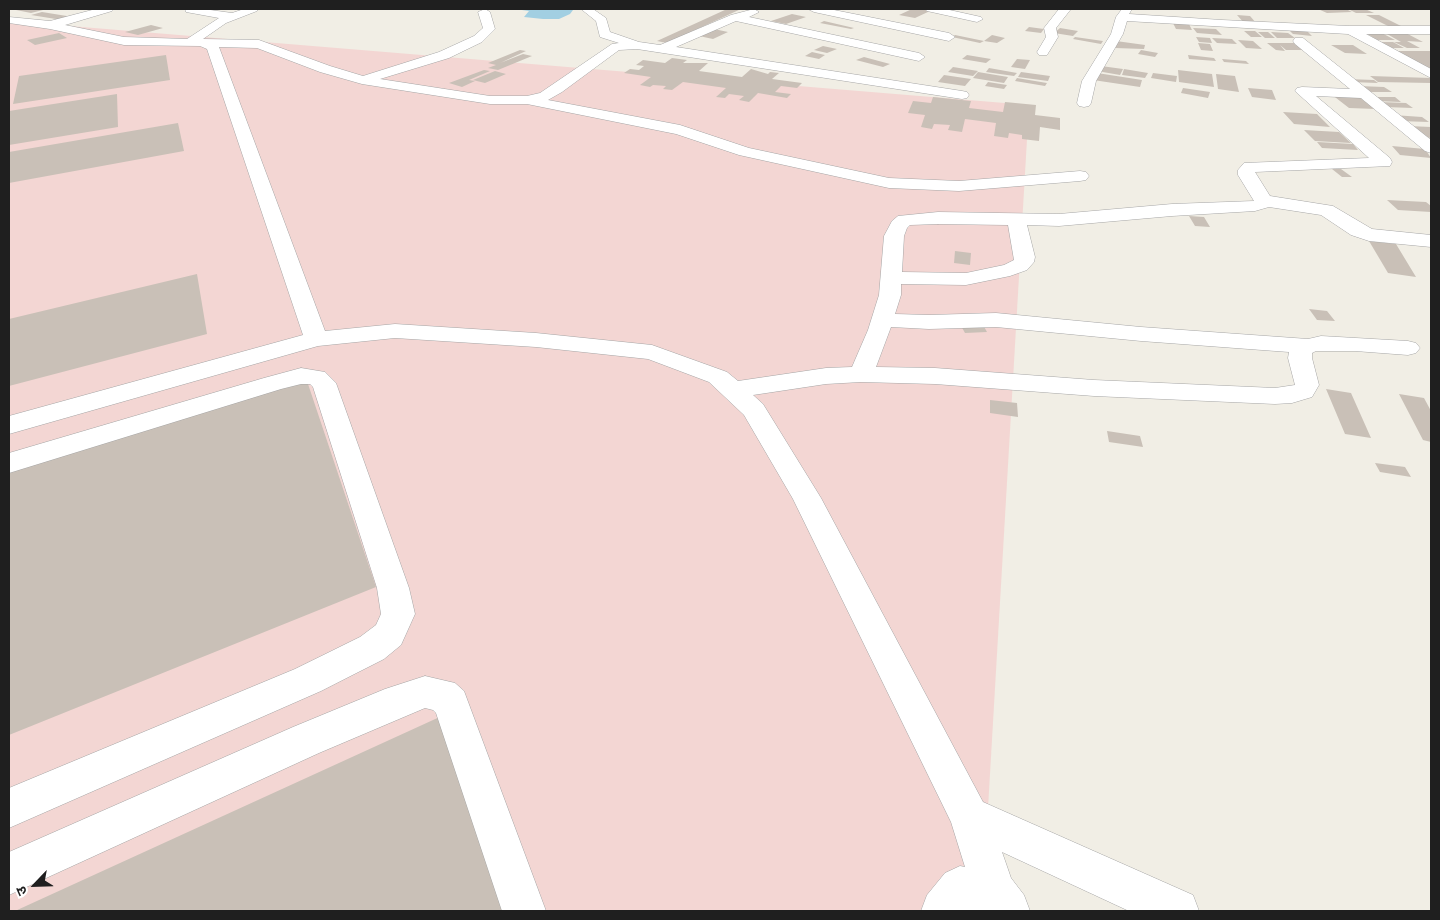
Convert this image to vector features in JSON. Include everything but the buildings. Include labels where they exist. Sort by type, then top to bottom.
[{"type":"street","points":[[50,25],[108,9]]},
{"type":"street","points":[[195,43],[233,17],[253,9]]},
{"type":"street","points":[[586,9],[602,20],[604,34],[637,45]]},
{"type":"street","points":[[664,48],[735,17],[766,9]]},
{"type":"street","points":[[814,9],[950,38],[882,81]]},
{"type":"street","points":[[931,9],[977,19]]},
{"type":"street","points":[[1043,52],[1052,38],[1050,28],[1065,9]]},
{"type":"street","points":[[190,10],[233,17]]},
{"type":"street","points":[[362,80],[444,55],[478,39],[489,29],[484,12]]},
{"type":"street","points":[[1084,103],[1089,81],[1117,34],[1125,13],[1222,24],[1350,30],[1431,30]]},
{"type":"street","points":[[735,17],[927,52]]},
{"type":"street","points":[[1328,18],[1431,74]]},
{"type":"street","points":[[9,24],[15,20],[50,25],[124,41],[259,44],[325,69],[362,80],[490,100],[527,100],[680,130],[745,152],[889,183],[960,186],[1080,176]]},
{"type":"street","points":[[1283,41],[1316,42]]},
{"type":"street","points":[[1299,42],[1431,148]]},
{"type":"street","points":[[1345,42],[1374,43]]},
{"type":"street","points":[[195,43],[213,48],[316,339]]},
{"type":"street","points":[[527,100],[544,96],[556,89],[616,47],[637,45],[882,81],[962,95]]},
{"type":"street","points":[[1264,201],[1247,175],[1246,170],[1250,167],[1384,162],[1302,91],[1362,94]]},
{"type":"street","points":[[861,374],[890,295],[894,236],[899,225],[905,220],[938,218],[1016,220],[1096,218],[1172,210],[1243,208],[1262,204],[1264,201],[1326,210],[1358,231],[1369,235],[1431,240]]},
{"type":"street","points":[[891,278],[966,279],[1020,266],[1024,262],[1025,257],[1016,220]]},
{"type":"street","points":[[882,320],[929,322],[996,320],[1140,334],[1308,346]]},
{"type":"street","points":[[9,425],[316,339],[395,331],[536,340],[652,352],[718,378],[754,410],[807,498],[969,816],[1001,901]]},
{"type":"street","points":[[732,390],[826,376],[861,374],[935,376],[1094,388],[1284,395],[1303,391],[1307,385],[1300,358],[1301,350],[1308,346],[1321,343],[1408,348]]},
{"type":"street","points":[[9,463],[273,383],[301,376],[316,376],[324,384],[393,588],[398,614],[389,635],[372,648],[308,680],[9,808]]},
{"type":"street","points":[[9,874],[306,740],[398,700],[425,692],[442,694],[451,703],[524,911]]},
{"type":"street","points":[[969,816],[1177,911]]},
{"type":"street","points":[[942,911],[960,888],[1001,901]]},
{"type":"shaded area","points":[[9,21],[1029,105],[982,911],[9,911]]},
{"type":"water","points":[[515,9],[581,9],[573,10],[570,14],[559,19],[543,19],[524,17],[529,11]]}]
